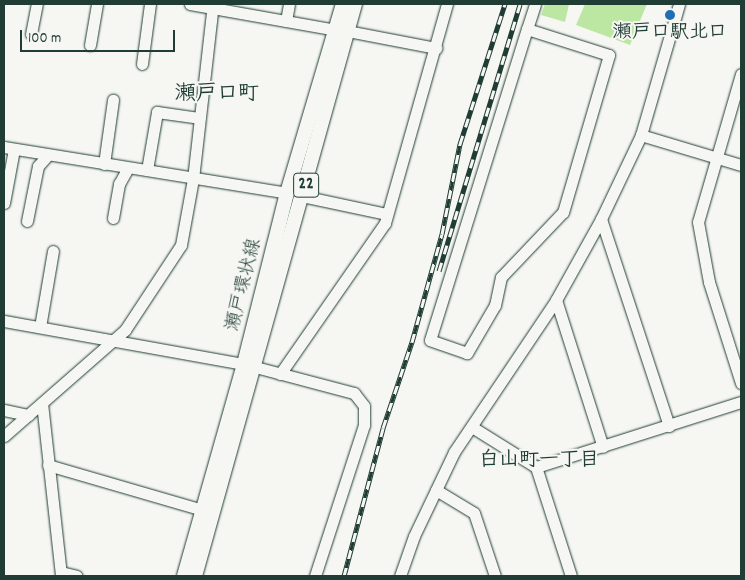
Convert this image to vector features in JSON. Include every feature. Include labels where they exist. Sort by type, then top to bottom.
[{"type":"main road","name":"瀬戸環状線","points":[[184,576],[302,196],[341,30],[343,4]]},
{"type":"main road","name":"瀬戸環状線","points":[[195,576],[249,365],[287,192],[341,30],[355,4]]},
{"type":"street","points":[[31,34],[36,4]]},
{"type":"street","points":[[90,45],[97,4]]},
{"type":"street","points":[[142,64],[150,4]]},
{"type":"street","points":[[190,4],[213,6],[436,48]]},
{"type":"street","points":[[286,21],[289,4]]},
{"type":"street","points":[[280,374],[385,223],[447,4]]},
{"type":"street","points":[[527,29],[610,55],[563,212],[501,277],[495,305],[466,352],[430,340],[527,29],[535,4]]},
{"type":"street","points":[[400,576],[454,452],[556,300],[601,219],[640,135],[679,4]]},
{"type":"street","points":[[4,436],[125,330],[181,245],[193,179],[213,6]]},
{"type":"street","points":[[741,74],[698,222],[709,282],[741,383]]},
{"type":"street","points":[[104,164],[113,100]]},
{"type":"street","points":[[146,170],[157,112],[199,118]]},
{"type":"street","points":[[640,135],[715,160],[741,166]]},
{"type":"street","points":[[4,203],[9,148],[193,179],[287,192]]},
{"type":"street","points":[[27,221],[38,166],[48,155]]},
{"type":"street","points":[[113,218],[119,184],[128,168]]},
{"type":"street","points":[[302,196],[387,214]]},
{"type":"street","points":[[601,219],[669,426]]},
{"type":"street","points":[[40,327],[53,251]]},
{"type":"street","points":[[556,300],[603,447]]},
{"type":"street","points":[[4,321],[115,339],[249,365],[354,394],[366,414],[314,576]]},
{"type":"street","points":[[536,467],[741,402]]},
{"type":"street","points":[[42,403],[61,574],[77,576]]},
{"type":"street","points":[[4,410],[28,415]]},
{"type":"street","points":[[472,427],[536,467],[571,576]]},
{"type":"street","points":[[48,465],[203,510]]},
{"type":"street","points":[[436,490],[474,513],[495,576]]},
{"type":"green space","points":[[545,4],[569,4],[565,22],[541,15]]},
{"type":"green space","points":[[585,4],[647,4],[630,45],[576,25]]},
{"type":"railway","points":[[344,576],[383,428],[412,342],[442,234],[460,144],[505,4]]},
{"type":"railway","points":[[439,271],[520,4]]},
{"type":"place","name":"瀬戸口駅北口","points":[[670,15]]},
{"type":"district","name":"瀬戸口町","points":[[217,95]]},
{"type":"district","name":"白山町一丁目","points":[[539,461]]}]
